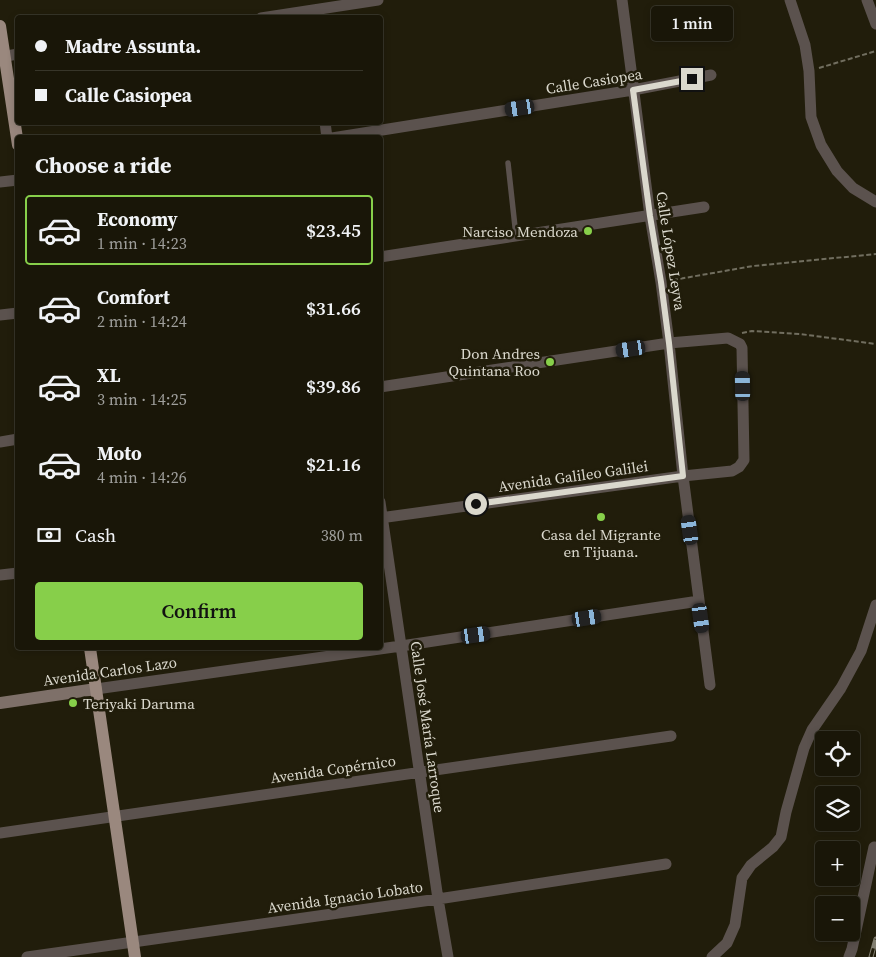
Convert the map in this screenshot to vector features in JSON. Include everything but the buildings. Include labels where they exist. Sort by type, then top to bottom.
[{"type":"main road","points":[[0,26],[7,56],[15,121]]},
{"type":"main road","points":[[90,650],[135,957]]},
{"type":"main road","name":"Avenida Carlos Lazo","points":[[0,703],[96,689]]},
{"type":"street","points":[[277,15],[378,0]]},
{"type":"street","name":"Calle López Leyva","points":[[622,0],[650,216],[669,343],[683,476],[710,685]]},
{"type":"street","points":[[790,0],[805,45],[809,71],[810,117],[821,145],[842,177],[853,188],[876,202]]},
{"type":"street","points":[[867,0],[876,24]]},
{"type":"street","name":"Calle Casiopea","points":[[351,135],[633,90],[711,75]]},
{"type":"street","points":[[0,182],[15,180]]},
{"type":"street","points":[[383,257],[704,207]]},
{"type":"street","points":[[0,315],[15,313]]},
{"type":"street","points":[[383,387],[669,343],[728,338],[734,340]]},
{"type":"street","name":"Avenida Galileo Galilei","points":[[383,518],[683,476],[732,471],[739,467],[744,460],[742,348],[734,340]]},
{"type":"street","points":[[0,442],[15,440]]},
{"type":"street","name":"Calle José María Larroque","points":[[383,531],[448,957]]},
{"type":"street","points":[[0,575],[15,573]]},
{"type":"street","name":"Avenida Carlos Lazo","points":[[383,649],[699,601]]},
{"type":"street","points":[[712,957],[727,943],[735,925],[742,878],[751,865],[781,837],[804,748],[812,730],[840,688],[861,651],[876,606]]},
{"type":"street","name":"Avenida Carlos Lazo","points":[[96,689],[373,650]]},
{"type":"street","name":"Avenida Copérnico","points":[[0,833],[671,736]]},
{"type":"street","points":[[849,957],[874,846]]},
{"type":"street","name":"Avenida Ignacio Lobato","points":[[27,957],[438,899],[666,864]]},
{"type":"lane","points":[[508,163],[516,236]]},
{"type":"path","points":[[809,71],[876,51]]},
{"type":"path","points":[[661,282],[753,266],[876,254]]},
{"type":"path","points":[[734,340],[744,332],[752,331],[800,334],[876,344]]},
{"type":"railway","points":[[871,957],[876,939]]},
{"type":"place","name":"Narciso Mendoza","points":[[588,231]]},
{"type":"place","name":"Don Andres Quintana Roo","points":[[550,362]]},
{"type":"place","name":"Casa del Migrante en Tijuana.","points":[[601,517]]},
{"type":"place","name":"Teriyaki Daruma","points":[[73,703]]},
{"type":"route","points":[[476,504],[683,476],[669,343],[633,90],[692,79]]}]
